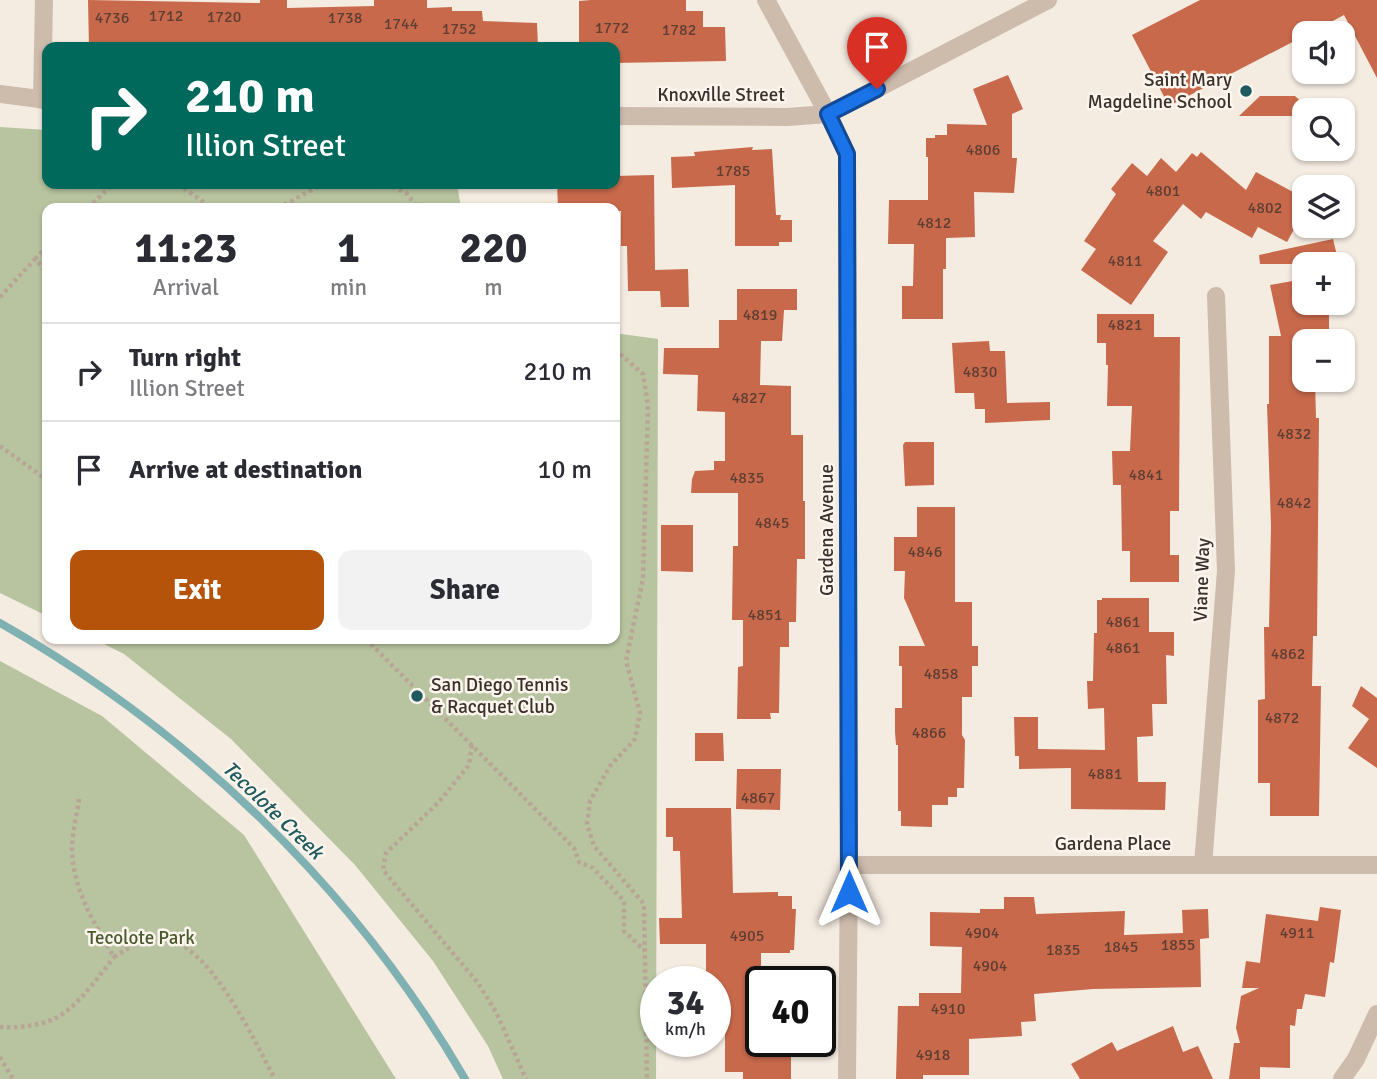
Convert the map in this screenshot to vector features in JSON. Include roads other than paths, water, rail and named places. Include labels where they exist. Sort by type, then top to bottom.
[{"type":"street","points":[[44,0],[44,42]]},
{"type":"street","name":"Gardena Avenue","points":[[766,0],[847,154],[847,1079]]},
{"type":"street","points":[[828,114],[1048,0]]},
{"type":"street","points":[[0,94],[42,100]]},
{"type":"street","name":"Knoxville Street","points":[[620,116],[787,117],[828,114]]},
{"type":"street","name":"Viane Way","points":[[1203,865],[1226,571],[1216,296]]},
{"type":"street","name":"Gardena Place","points":[[849,865],[1377,865]]},
{"type":"street","points":[[1342,1079],[1356,1059],[1377,1014]]},
{"type":"waterway","name":"Tecolote Creek","points":[[0,623],[70,666],[137,713],[202,765],[262,820],[320,880],[373,943],[421,1009],[465,1079]]},
{"type":"place","name":"Saint Mary Magdeline School","points":[[1246,91]]},
{"type":"place","name":"San Diego Tennis & Racquet Club","points":[[417,696]]},
{"type":"park label","name":"Tecolote Park","points":[[141,938]]}]
